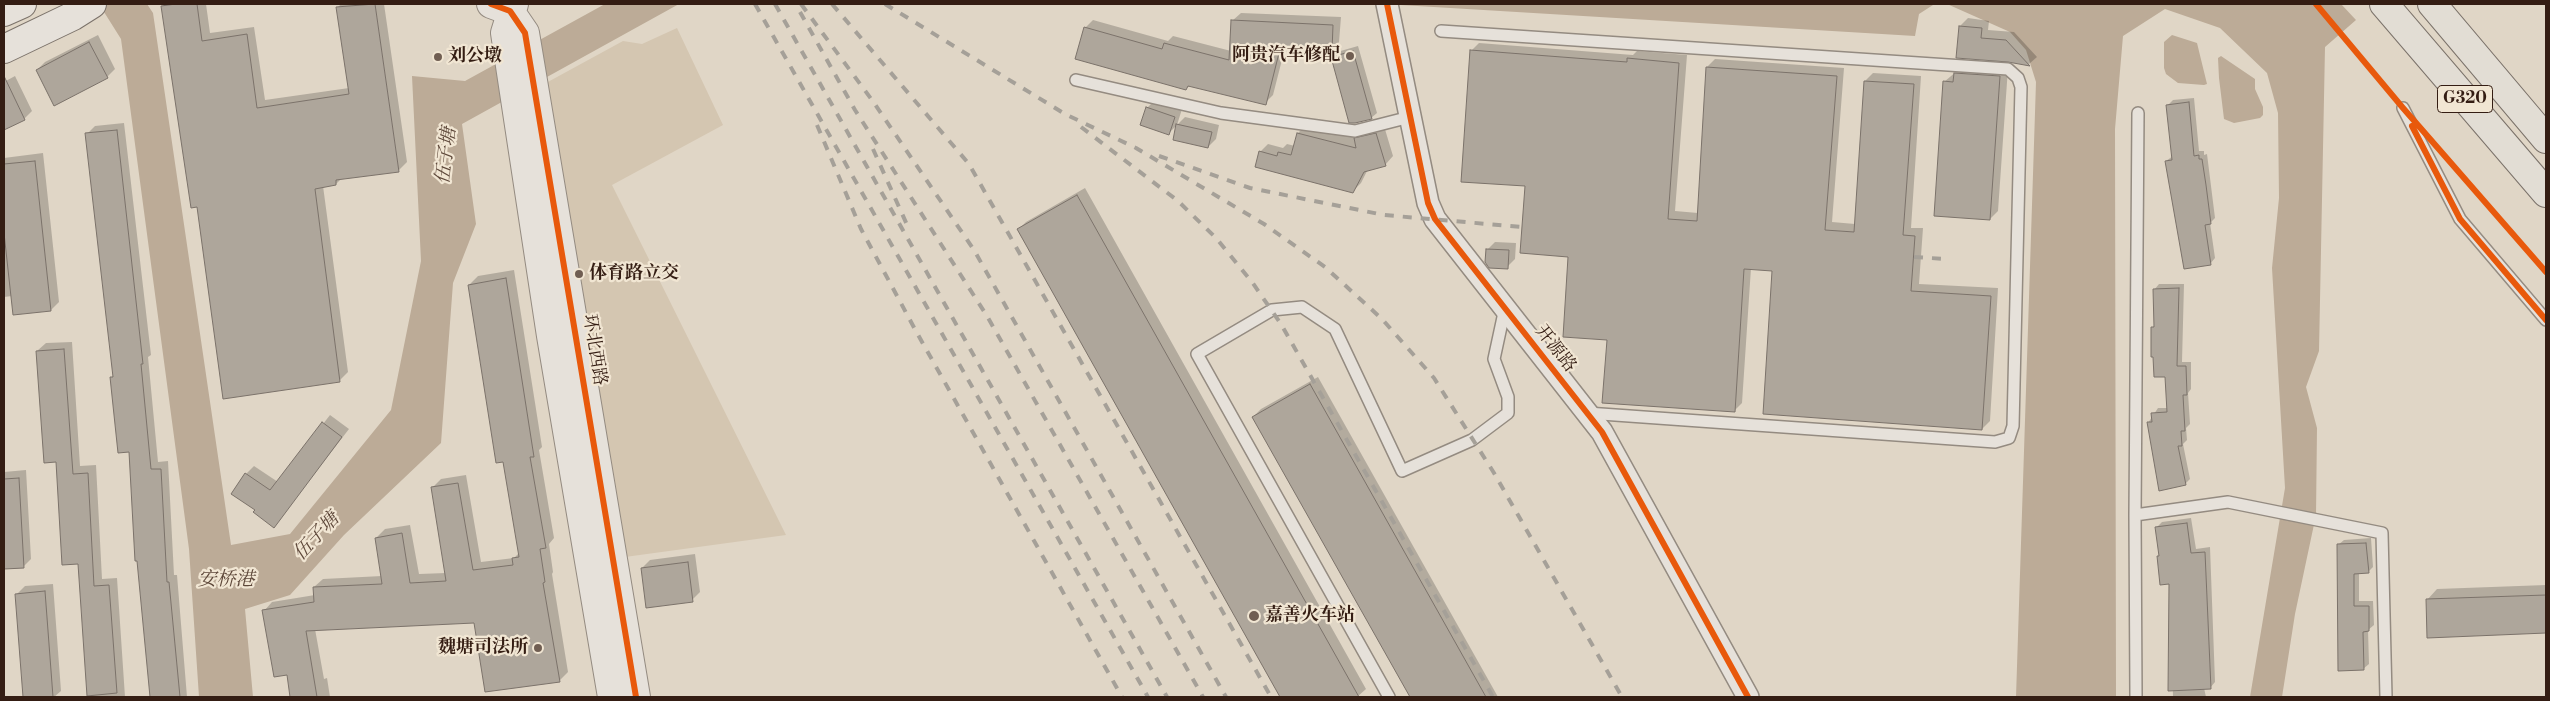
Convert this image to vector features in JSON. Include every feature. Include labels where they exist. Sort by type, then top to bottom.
[{"type":"highway","name":"G320","points":[[2384,4],[2546,193]]},
{"type":"highway","name":"G320","points":[[2432,4],[2546,139]]},
{"type":"street","points":[[4,12],[22,4]]},
{"type":"street","name":"开源路","points":[[1387,4],[1428,203],[1435,219],[1602,432],[1748,697]]},
{"type":"street","points":[[4,49],[82,10]]},
{"type":"street","name":"环北西路","points":[[509,17],[528,108],[636,697]]},
{"type":"street","name":"环北西路","points":[[528,108],[551,336],[612,697]]},
{"type":"lane","points":[[1441,31],[2008,69],[2018,78],[2021,87],[2013,426],[2009,438],[1995,442],[1587,413]]},
{"type":"lane","points":[[1076,80],[1221,113],[1355,131],[1410,117]]},
{"type":"lane","points":[[2403,108],[2460,219],[2546,320]]},
{"type":"lane","points":[[2136,697],[2135,514],[2138,113]]},
{"type":"lane","points":[[1389,697],[1197,354],[1272,310],[1302,307],[1335,329],[1402,471],[1472,440],[1508,413],[1508,397],[1494,359],[1505,308]]},
{"type":"lane","points":[[2135,514],[2228,502],[2382,533],[2386,697]]},
{"type":"shaded area","points":[[677,28],[723,125],[612,185],[786,535],[625,557],[546,83],[623,41],[642,44]]},
{"type":"water","name":"安桥港","points":[[99,4],[147,4],[153,13],[231,545],[290,534],[391,410],[421,261],[412,76],[465,81],[605,4],[679,4],[462,124],[476,224],[453,283],[441,443],[344,535],[290,595],[245,609],[253,697],[199,697],[189,549],[121,39]]},
{"type":"water","points":[[1384,4],[1944,4],[1933,5],[1919,14],[1915,36]]},
{"type":"water","points":[[1947,4],[2341,4],[2356,20],[2325,47],[2319,351],[2306,387],[2317,428],[2316,515],[2295,614],[2282,697],[2250,697],[2285,488],[2272,268],[2279,198],[2278,113],[2267,73],[2220,28],[2165,9],[2123,36],[2115,129],[2116,697],[2016,697],[2036,82],[2026,50],[2010,32]]},
{"type":"water","points":[[2172,35],[2197,43],[2207,84],[2178,83],[2166,74],[2164,68],[2164,42]]},
{"type":"water","points":[[2221,56],[2255,79],[2255,89],[2263,107],[2263,115],[2260,118],[2234,123],[2224,119],[2218,58]]},
{"type":"building","points":[[197,4],[202,41],[247,34],[257,108],[349,94],[336,7],[375,4],[399,172],[336,180],[336,185],[315,189],[340,382],[223,399],[197,207],[191,208],[161,6]]},
{"type":"building","points":[[1231,20],[1333,25],[1332,51],[1280,49],[1266,105],[1188,86],[1186,90],[1075,59],[1084,27],[1162,49],[1164,43],[1229,60]]},
{"type":"building","points":[[1959,26],[1982,28],[1981,38],[2006,40],[2030,66],[2008,62],[1956,58]]},
{"type":"building","points":[[89,42],[108,78],[54,106],[36,70]]},
{"type":"building","points":[[1470,50],[1627,62],[1627,58],[1679,63],[1668,219],[1697,221],[1706,67],[1837,76],[1825,230],[1854,232],[1864,81],[1914,84],[1903,235],[1915,236],[1911,291],[1991,296],[1982,430],[1763,414],[1772,271],[1744,269],[1735,412],[1602,403],[1607,340],[1563,337],[1568,257],[1520,253],[1525,186],[1461,182]]},
{"type":"building","points":[[1353,51],[1372,119],[1349,123],[1331,57]]},
{"type":"building","points":[[1954,73],[2000,76],[1990,220],[1934,216],[1943,81],[1953,82]]},
{"type":"building","points":[[4,76],[25,120],[4,130]]},
{"type":"building","points":[[2189,102],[2194,156],[2199,155],[2199,159],[2202,159],[2206,185],[2211,224],[2205,225],[2211,265],[2184,269],[2165,161],[2172,160],[2166,105]]},
{"type":"building","points":[[1146,107],[1175,117],[1169,135],[1140,125]]},
{"type":"building","points":[[1176,124],[1212,132],[1208,148],[1173,140]]},
{"type":"building","points":[[117,130],[143,364],[141,364],[151,469],[161,469],[167,582],[169,582],[180,697],[150,697],[137,561],[135,561],[129,452],[118,453],[110,377],[113,377],[85,133]]},
{"type":"building","points":[[1297,133],[1356,148],[1354,138],[1376,133],[1386,166],[1364,172],[1353,193],[1255,167],[1259,151],[1277,156],[1278,152],[1291,155]]},
{"type":"building","points":[[35,161],[51,311],[13,315],[4,233],[4,164]]},
{"type":"building","points":[[1077,195],[1359,697],[1280,697],[1017,229]]},
{"type":"building","points":[[1486,249],[1509,250],[1508,269],[1489,268],[1485,262]]},
{"type":"building","points":[[506,278],[534,457],[530,457],[546,548],[540,549],[545,582],[543,583],[560,682],[485,692],[474,623],[306,631],[317,697],[290,697],[287,675],[274,677],[262,610],[314,602],[313,587],[382,584],[375,538],[402,533],[410,583],[446,581],[431,487],[458,483],[473,570],[513,565],[512,558],[519,557],[503,462],[496,463],[468,285]]},
{"type":"building","points":[[2179,288],[2177,366],[2186,366],[2187,395],[2183,395],[2185,431],[2181,431],[2182,446],[2178,446],[2186,485],[2159,491],[2147,422],[2152,422],[2151,413],[2167,412],[2165,377],[2154,377],[2153,357],[2151,357],[2151,327],[2154,327],[2153,289]]},
{"type":"building","points":[[64,349],[73,474],[88,473],[94,586],[109,585],[117,693],[87,696],[78,564],[62,565],[56,462],[44,463],[36,351]]},
{"type":"building","points":[[1310,384],[1486,697],[1410,697],[1252,417]]},
{"type":"building","points":[[322,422],[342,437],[274,528],[253,512],[255,510],[231,494],[245,473],[270,490]]},
{"type":"building","points":[[19,478],[24,568],[4,569],[4,479]]},
{"type":"building","points":[[2187,523],[2191,553],[2205,552],[2211,689],[2168,691],[2169,584],[2160,585],[2155,527]]},
{"type":"building","points":[[2366,543],[2369,573],[2354,574],[2354,606],[2369,606],[2369,631],[2363,632],[2364,670],[2338,671],[2337,544]]},
{"type":"building","points":[[688,562],[693,602],[646,608],[641,568]]},
{"type":"building","points":[[45,591],[53,697],[23,697],[15,594]]},
{"type":"building","points":[[2546,595],[2546,633],[2427,638],[2426,599]]},
{"type":"railway","points":[[755,4],[1148,697]]},
{"type":"railway","points":[[775,4],[1167,697]]},
{"type":"railway","points":[[801,4],[872,100],[974,250],[1226,697]]},
{"type":"railway","points":[[832,4],[969,164],[1271,697]]},
{"type":"railway","points":[[885,4],[1065,114],[1136,148],[1264,224],[1325,267],[1382,319],[1434,378],[1494,473],[1622,697]]},
{"type":"railway","points":[[800,12],[855,110],[987,316],[1203,697]]},
{"type":"railway","points":[[817,125],[861,229],[917,333],[1122,697]]},
{"type":"railway","points":[[1081,127],[1178,201],[1216,238],[1252,282],[1281,324],[1493,697]]},
{"type":"railway","points":[[873,149],[908,227]]},
{"type":"railway","points":[[1159,156],[1250,188],[1384,215],[1522,227]]},
{"type":"railway","points":[[1914,257],[1946,259]]},
{"type":"cycle path","points":[[491,4],[510,11],[525,33],[636,697]]},
{"type":"cycle path","points":[[1387,4],[1428,203],[1435,219],[1602,432],[1748,697]]},
{"type":"cycle path","points":[[2316,4],[2403,108],[2546,272]]},
{"type":"cycle path","points":[[2412,126],[2460,219],[2546,320]]},
{"type":"place","name":"阿贵汽车修配","points":[[1350,56]]},
{"type":"place","name":"刘公墩","points":[[438,57]]},
{"type":"place","name":"体育路立交","points":[[579,274]]},
{"type":"place","name":"嘉善火车站","points":[[1254,616]]},
{"type":"place","name":"魏塘司法所","points":[[538,648]]},
{"type":"water label","name":"伍子塘","points":[[447,156]]},
{"type":"water label","name":"伍子塘","points":[[317,537]]}]
